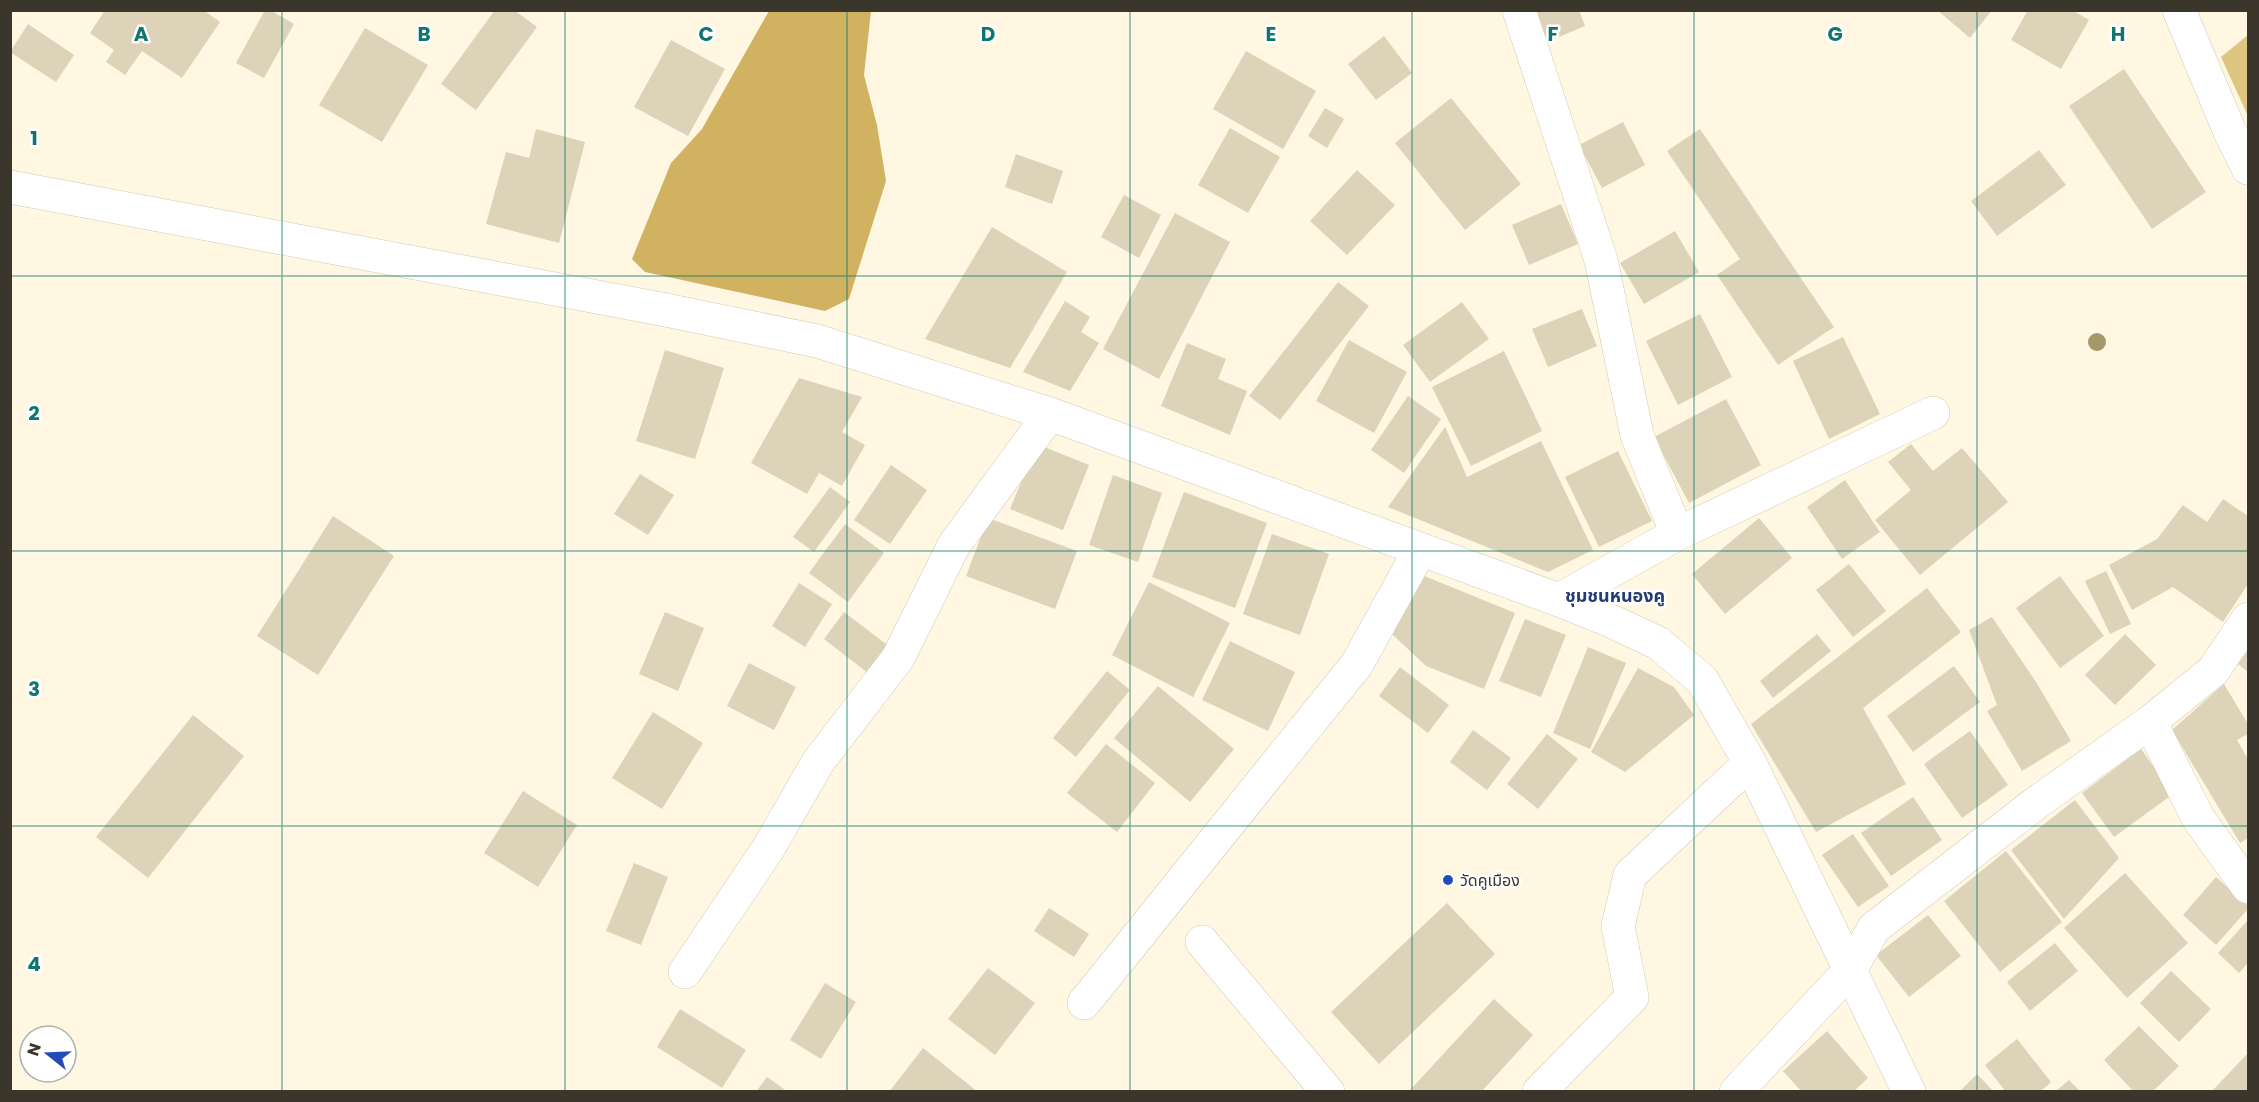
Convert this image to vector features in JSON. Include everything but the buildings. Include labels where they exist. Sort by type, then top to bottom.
[{"type":"street","points":[[1519,10],[1601,260],[1637,435],[1677,534]]},
{"type":"street","points":[[2180,10],[2230,132],[2248,168]]},
{"type":"street","points":[[10,187],[650,307],[818,341],[1050,414],[1559,600],[1658,643],[1702,680],[1750,763],[1909,1092]]},
{"type":"street","points":[[1559,600],[1677,534],[1933,413]]},
{"type":"street","points":[[685,972],[768,849],[818,762],[898,658],[954,546],[1050,414]]},
{"type":"street","points":[[1084,1003],[1358,664],[1420,550]]},
{"type":"street","points":[[1736,1092],[1851,969],[1874,928],[2036,803],[2150,722],[2213,670],[2248,619]]},
{"type":"street","points":[[2150,722],[2198,818],[2248,886]]},
{"type":"street","points":[[1539,1092],[1632,997],[1618,926],[1630,875],[1750,763]]},
{"type":"street","points":[[1202,942],[1328,1092]]},
{"type":"shaded area","points":[[769,11],[871,11],[864,75],[877,125],[886,181],[849,299],[825,311],[645,272],[632,259],[671,163],[702,129]]},
{"type":"shaded area","points":[[2248,35],[2248,116],[2221,57]]},
{"type":"place","name":"วัดคูเมือง","points":[[1448,880]]},
{"type":"district","name":"ชุมชนหนองคู","points":[[1615,596]]}]
